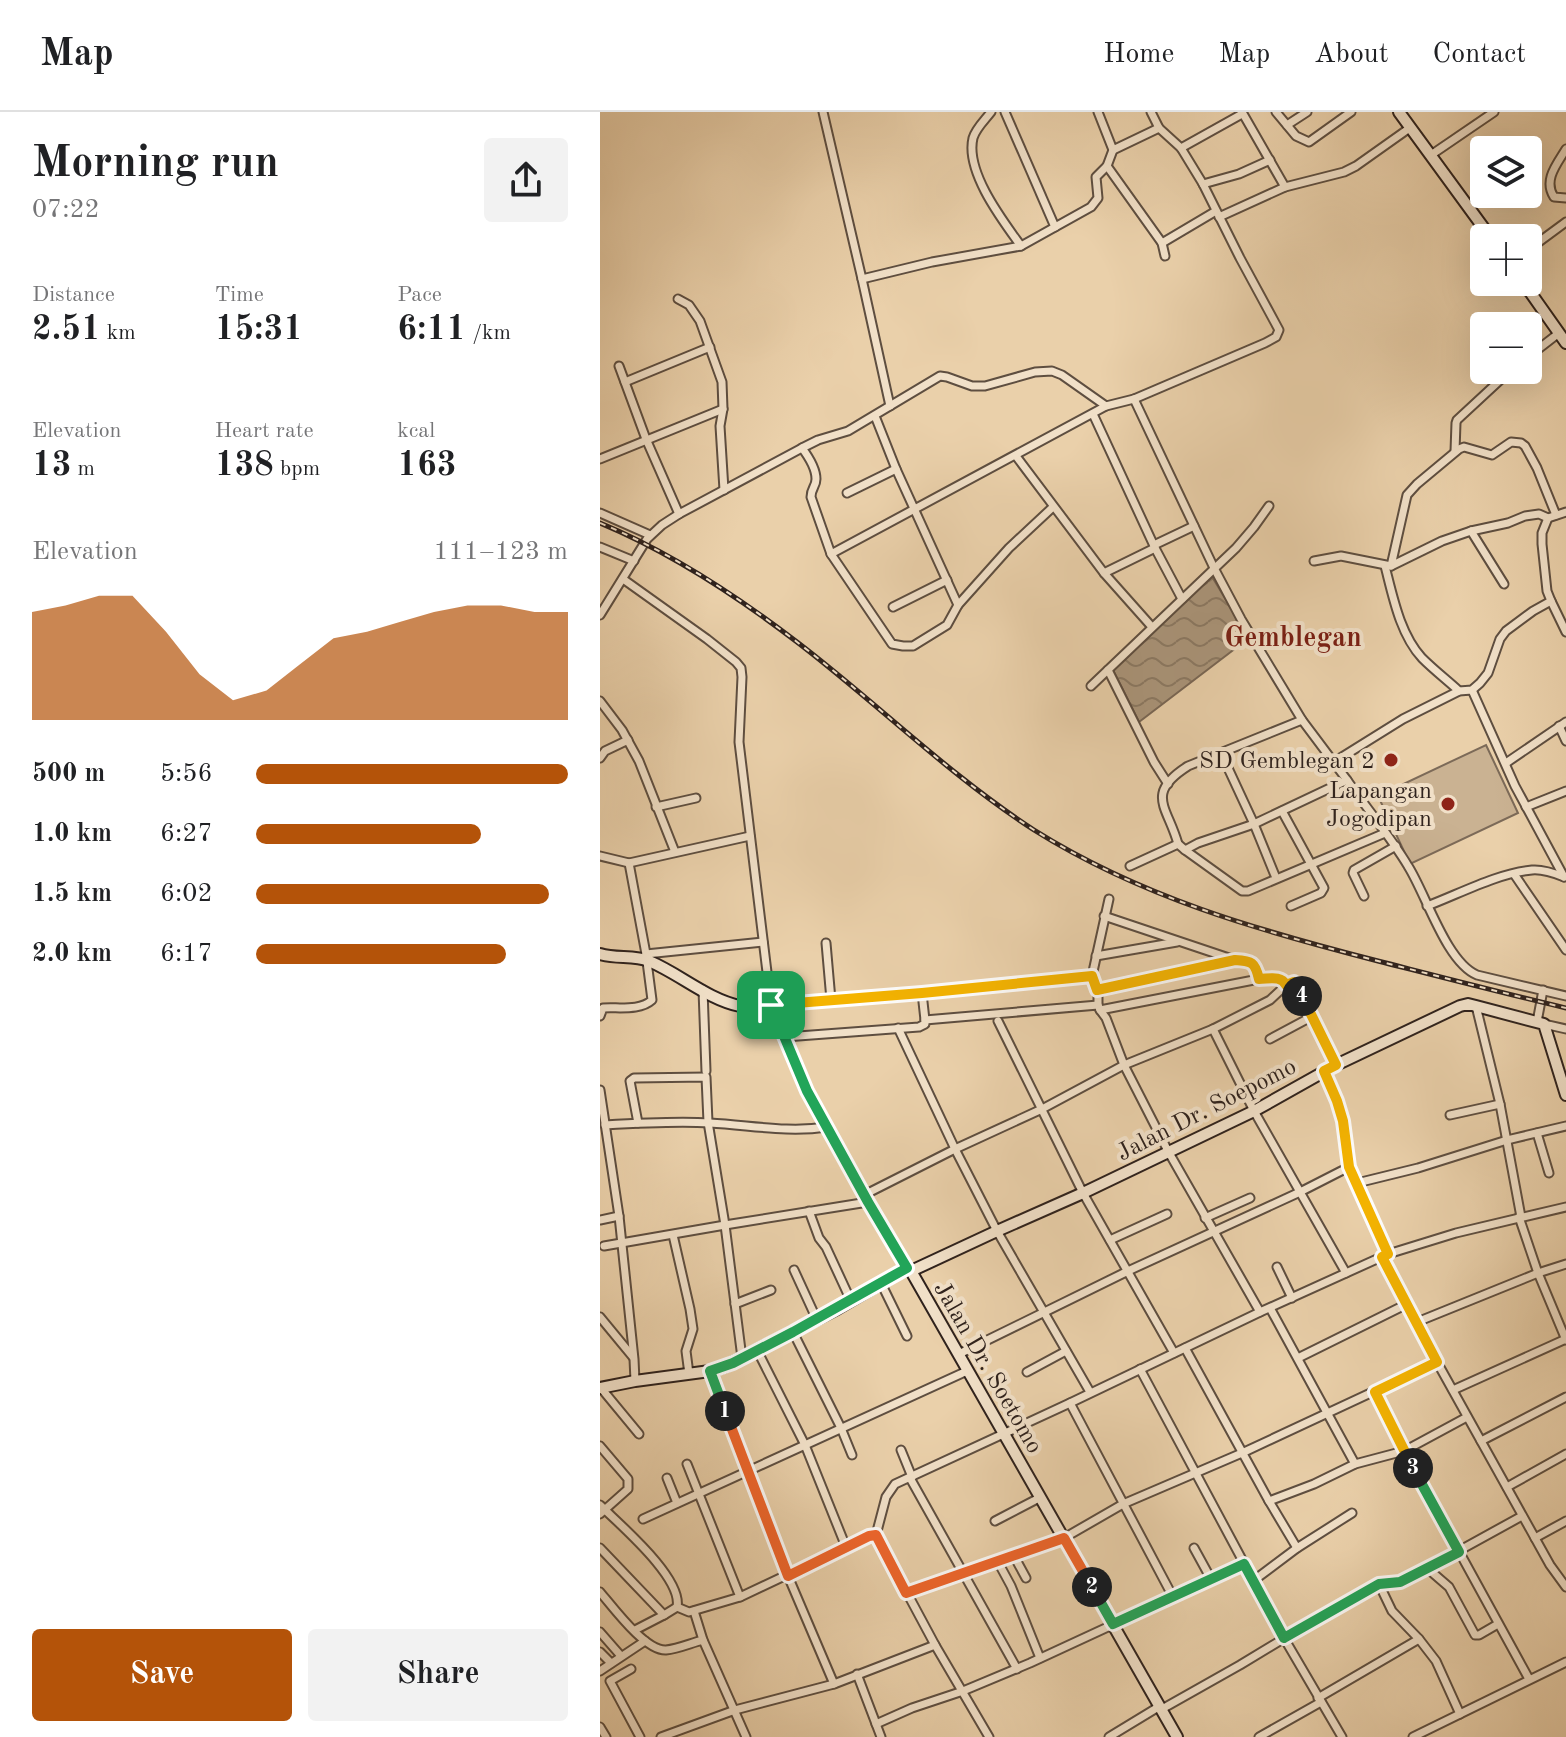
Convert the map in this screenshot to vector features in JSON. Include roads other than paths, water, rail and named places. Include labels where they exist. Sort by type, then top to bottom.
[{"type":"street","points":[[823,112],[890,406]]},
{"type":"street","points":[[991,112],[974,136],[974,160],[988,198],[1021,246]]},
{"type":"street","points":[[1005,112],[1055,227]]},
{"type":"street","points":[[862,279],[932,262],[1021,246],[1095,204],[1098,198],[1096,177],[1107,166],[1113,150],[1098,112]]},
{"type":"street","points":[[831,554],[1106,406],[1134,399],[1265,343],[1278,334],[1274,318],[1203,184],[1181,148],[1159,128],[1151,112]]},
{"type":"street","points":[[1181,148],[1242,112],[1285,187]]},
{"type":"street","points":[[1276,112],[1300,139],[1309,142],[1351,112]]},
{"type":"street","points":[[1287,125],[1307,112]]},
{"type":"street","points":[[1399,112],[1481,224]]},
{"type":"street","points":[[1431,155],[1494,112]]},
{"type":"street","points":[[1162,243],[1218,214],[1285,187],[1344,172],[1411,127]]},
{"type":"street","points":[[1113,150],[1159,128]]},
{"type":"street","points":[[1566,149],[1551,176],[1549,188],[1554,197],[1566,198]]},
{"type":"street","points":[[1203,184],[1239,174],[1270,160]]},
{"type":"street","points":[[1107,166],[1152,227],[1162,243],[1165,256]]},
{"type":"street","points":[[1542,240],[1566,222]]},
{"type":"street","points":[[1533,296],[1566,343]]},
{"type":"street","points":[[678,299],[689,305],[700,321],[722,382],[720,426],[724,490]]},
{"type":"street","points":[[1542,346],[1559,333]]},
{"type":"street","points":[[625,382],[710,347]]},
{"type":"street","points":[[619,366],[646,439],[679,514]]},
{"type":"street","points":[[600,615],[650,535],[679,514],[818,440],[848,431],[940,376],[972,386],[985,386],[1052,371],[1106,406]]},
{"type":"street","points":[[1455,451],[1457,420],[1496,384]]},
{"type":"street","points":[[1134,399],[1241,619],[1302,720],[1396,846],[1458,959],[1471,973],[1566,996]]},
{"type":"street","points":[[600,459],[723,409]]},
{"type":"street","points":[[1093,414],[1154,547],[1182,599]]},
{"type":"street","points":[[875,416],[958,605]]},
{"type":"street","points":[[1459,691],[1422,657],[1411,641],[1397,610],[1388,566],[1407,495],[1455,451],[1464,447],[1492,455],[1511,442],[1525,446],[1537,468],[1552,517],[1542,533],[1547,591],[1566,632]]},
{"type":"street","points":[[802,448],[810,459],[816,477],[810,493],[831,554],[892,644],[913,646],[947,625],[958,605],[1009,548],[1053,507]]},
{"type":"street","points":[[1016,456],[1104,573],[1152,627]]},
{"type":"street","points":[[847,493],[896,469]]},
{"type":"street","points":[[1091,686],[1214,568],[1254,527],[1269,506]]},
{"type":"street","points":[[1314,561],[1341,556],[1388,566],[1471,531],[1525,516],[1539,514],[1552,517],[1566,512]]},
{"type":"street","points":[[600,513],[650,535]]},
{"type":"street","points":[[1104,573],[1194,526]]},
{"type":"street","points":[[1471,531],[1504,584]]},
{"type":"street","points":[[600,547],[634,561]]},
{"type":"street","points":[[623,579],[707,639],[741,668],[739,742],[771,1005]]},
{"type":"street","points":[[893,607],[947,580]]},
{"type":"street","points":[[1334,762],[1403,719],[1459,691],[1472,690],[1488,673],[1506,631],[1551,601]]},
{"type":"street","points":[[1108,670],[1168,784]]},
{"type":"street","points":[[1472,690],[1526,807],[1565,877]]},
{"type":"street","points":[[600,701],[639,761],[675,852]]},
{"type":"street","points":[[1302,720],[1178,772],[1161,799],[1181,847],[1242,891],[1248,891],[1385,833]]},
{"type":"street","points":[[1506,763],[1563,724],[1566,741]]},
{"type":"street","points":[[600,758],[605,751],[628,740]]},
{"type":"street","points":[[1221,753],[1276,878]]},
{"type":"street","points":[[1130,866],[1254,824],[1347,780]]},
{"type":"street","points":[[1526,807],[1566,791]]},
{"type":"street","points":[[656,807],[696,798]]},
{"type":"street","points":[[1282,811],[1324,888],[1324,891],[1291,906]]},
{"type":"street","points":[[600,856],[629,863],[750,836]]},
{"type":"street","points":[[1364,896],[1354,870],[1396,846]]},
{"type":"street","points":[[600,1016],[603,1008],[651,1003],[653,996],[629,863]]},
{"type":"street","points":[[1427,906],[1532,870],[1565,877]]},
{"type":"street","points":[[1514,874],[1566,950]]},
{"type":"street","points":[[1109,899],[1092,976],[1099,1007],[1124,1065],[1168,1151],[1260,1312]]},
{"type":"street","points":[[1104,916],[1235,960],[1248,961],[1257,970],[1259,979]]},
{"type":"street","points":[[600,954],[646,957],[763,942]]},
{"type":"street","points":[[1096,956],[1180,942]]},
{"type":"street","points":[[826,943],[831,1000]]},
{"type":"street","points":[[646,957],[703,990],[741,1006],[922,993],[1092,976]]},
{"type":"street","points":[[1097,990],[1235,960]]},
{"type":"street","points":[[925,1020],[1099,1007],[1259,979],[1277,978],[1286,985]]},
{"type":"street","points":[[604,1246],[809,1211],[866,1198],[955,1149],[1042,1109],[1124,1065],[1213,1029],[1270,1000],[1294,982],[1336,1065]]},
{"type":"street","points":[[703,990],[706,1071]]},
{"type":"street","points":[[1543,990],[1540,1023],[1566,1095]]},
{"type":"street","points":[[785,1037],[919,1027],[925,1024],[922,993]]},
{"type":"street","name":"Jalan Dr. Soepomo","points":[[600,1388],[710,1371],[742,1358],[881,1283],[1083,1193],[1254,1111],[1324,1071],[1453,1009],[1468,1004],[1540,1023]]},
{"type":"street","name":"Jalan Dr. Soetomo","points":[[771,1005],[800,1076],[866,1198],[959,1354],[1177,1737]]},
{"type":"street","points":[[1453,1390],[1566,1339],[1538,1273],[1520,1217],[1500,1104],[1476,1006]]},
{"type":"street","points":[[1270,1039],[1313,1016]]},
{"type":"street","points":[[998,1021],[1083,1193],[1174,1353]]},
{"type":"street","points":[[1540,1023],[1566,1029]]},
{"type":"street","points":[[898,1028],[997,1231],[1090,1392]]},
{"type":"street","points":[[1213,1029],[1254,1111],[1346,1273]]},
{"type":"street","points":[[1324,1071],[1343,1121],[1349,1167],[1407,1304],[1522,1516],[1566,1587]]},
{"type":"street","points":[[638,1123],[630,1081],[634,1078],[706,1077],[708,1122],[742,1358]]},
{"type":"street","points":[[600,1090],[619,1216],[635,1381]]},
{"type":"street","points":[[1450,1115],[1500,1104]]},
{"type":"street","points":[[604,1128],[638,1123],[708,1122],[804,1131],[827,1127]]},
{"type":"street","points":[[1357,1183],[1566,1126]]},
{"type":"street","points":[[1537,1133],[1549,1173]]},
{"type":"street","points":[[959,1354],[1349,1167]]},
{"type":"street","points":[[1205,1218],[1250,1198]]},
{"type":"street","points":[[989,1737],[876,1535],[886,1497],[895,1484],[1385,1256],[1456,1233],[1566,1207]]},
{"type":"street","points":[[809,1211],[851,1301]]},
{"type":"street","points":[[1110,1240],[1167,1214]]},
{"type":"street","points":[[600,1220],[619,1216]]},
{"type":"street","points":[[673,1235],[693,1329],[686,1351],[689,1374]]},
{"type":"street","points":[[1417,1322],[1566,1264]]},
{"type":"street","points":[[1277,1267],[1292,1298]]},
{"type":"street","points":[[794,1270],[817,1320]]},
{"type":"street","points":[[881,1283],[907,1336]]},
{"type":"street","points":[[735,1304],[771,1290]]},
{"type":"street","points":[[1298,1358],[1407,1304]]},
{"type":"street","points":[[1270,1308],[1355,1464]]},
{"type":"street","points":[[600,1317],[634,1359]]},
{"type":"street","points":[[793,1332],[852,1455]]},
{"type":"street","points":[[1185,1348],[1297,1548]]},
{"type":"street","points":[[757,1350],[805,1445],[846,1547]]},
{"type":"street","points":[[1027,1372],[1066,1351]]},
{"type":"street","points":[[906,1593],[1064,1538],[1123,1504],[1242,1453],[1437,1362]]},
{"type":"street","points":[[1140,1369],[1284,1638],[1342,1737]]},
{"type":"street","points":[[710,1371],[788,1576],[834,1684]]},
{"type":"street","points":[[643,1519],[967,1371]]},
{"type":"street","points":[[600,1388],[639,1434]]},
{"type":"street","points":[[1375,1392],[1529,1679]]},
{"type":"street","points":[[1481,1441],[1566,1397]]},
{"type":"street","points":[[1070,1403],[1173,1597]]},
{"type":"street","points":[[1269,1501],[1355,1464],[1404,1451],[1467,1417]]},
{"type":"street","points":[[600,1446],[628,1479],[629,1485],[602,1509],[665,1572],[677,1592],[677,1607]]},
{"type":"street","points":[[901,1450],[911,1477],[1017,1669]]},
{"type":"street","points":[[1507,1487],[1566,1454]]},
{"type":"street","points":[[687,1464],[740,1597]]},
{"type":"street","points":[[667,1478],[677,1503]]},
{"type":"street","points":[[995,1521],[1041,1497]]},
{"type":"street","points":[[1253,1581],[1352,1513]]},
{"type":"street","points":[[1109,1737],[1379,1584],[1400,1582],[1522,1516]]},
{"type":"street","points":[[1535,1538],[1566,1521]]},
{"type":"street","points":[[677,1607],[689,1612],[740,1597],[876,1535]]},
{"type":"street","points":[[600,1548],[664,1615]]},
{"type":"street","points":[[1194,1548],[1211,1579]]},
{"type":"street","points":[[1014,1556],[1026,1578]]},
{"type":"street","points":[[998,1562],[1040,1658]]},
{"type":"street","points":[[876,1724],[1017,1669],[1244,1564]]},
{"type":"street","points":[[1427,1568],[1449,1587],[1475,1635],[1498,1624]]},
{"type":"street","points":[[1379,1584],[1392,1611],[1436,1661],[1460,1714]]},
{"type":"street","points":[[600,1592],[645,1641],[665,1650],[703,1640]]},
{"type":"street","points":[[635,1630],[677,1607]]},
{"type":"street","points":[[694,1611],[703,1640],[746,1737]]},
{"type":"street","points":[[600,1632],[621,1656]]},
{"type":"street","points":[[1259,1737],[1419,1639]]},
{"type":"street","points":[[600,1671],[645,1641]]},
{"type":"street","points":[[661,1737],[735,1710],[834,1684],[935,1645]]},
{"type":"street","points":[[600,1652],[611,1663]]},
{"type":"street","points":[[1416,1736],[1566,1662]]},
{"type":"street","points":[[631,1669],[610,1681],[640,1737]]},
{"type":"street","points":[[857,1674],[881,1737]]},
{"type":"street","points":[[600,1727],[606,1737]]},
{"type":"street","points":[[688,1728],[691,1737]]},
{"type":"water","points":[[1211,575],[1249,638],[1139,722],[1112,668]]},
{"type":"railway","points":[[600,523],[677,561],[751,608],[827,665],[1003,809],[1075,854],[1158,893],[1244,924],[1566,1008]]},
{"type":"place","name":"SD Gemblegan 2","points":[[1391,760]]},
{"type":"place","name":"Lapangan Jogodipan","points":[[1448,804]]},
{"type":"district","name":"Gemblegan","points":[[1293,636]]}]
